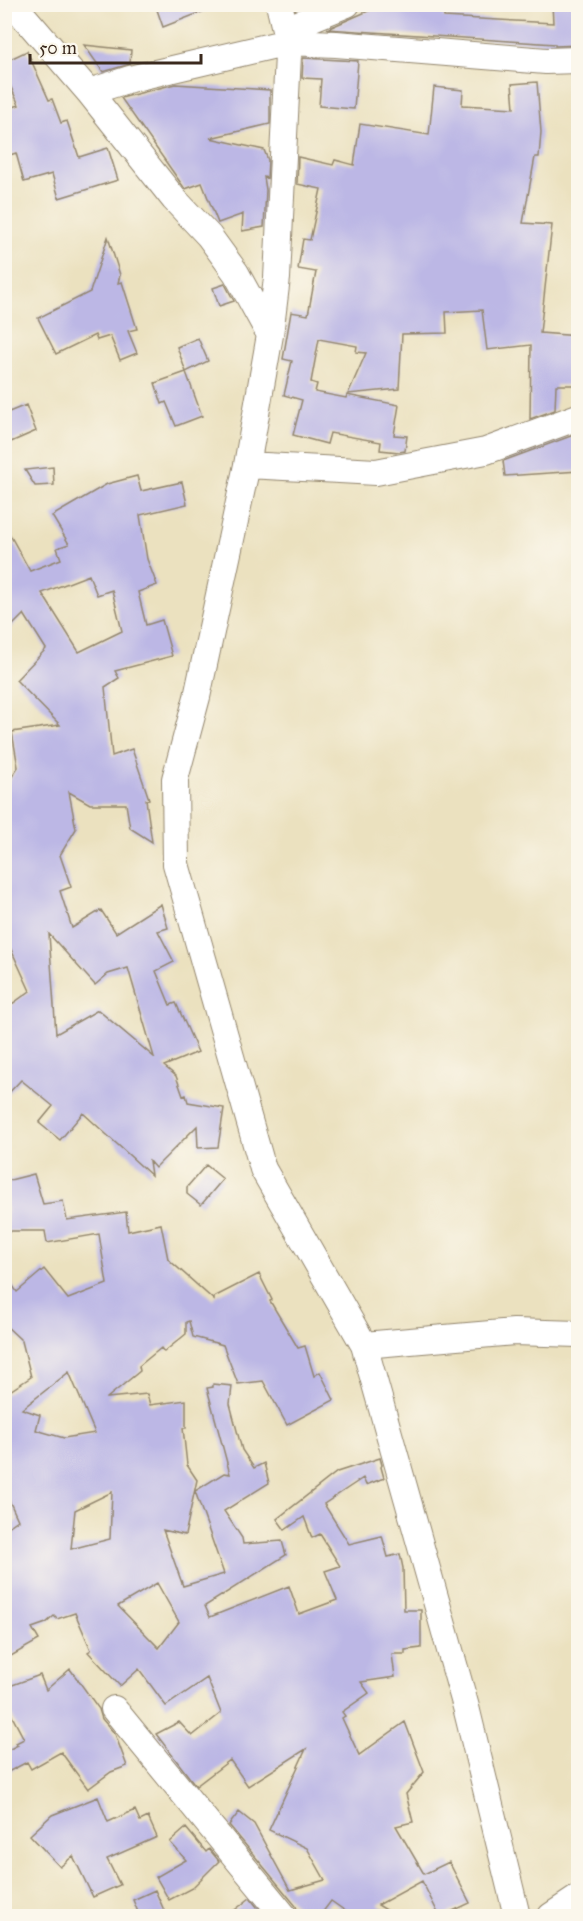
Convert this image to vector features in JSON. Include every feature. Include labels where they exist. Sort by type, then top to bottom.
[{"type":"street","points":[[13,4],[89,92],[174,199],[209,236],[236,273],[270,335]]},
{"type":"street","points":[[279,4],[287,35],[277,278],[270,335],[247,465],[197,697],[175,779],[176,864],[263,1169],[364,1345],[466,1707],[517,1917]]},
{"type":"street","points":[[89,92],[287,35],[347,4]]},
{"type":"street","points":[[287,35],[336,44],[546,61],[579,60]]},
{"type":"street","points":[[247,465],[375,472],[486,452],[579,417]]},
{"type":"street","points":[[364,1345],[514,1332],[579,1334]]},
{"type":"street","points":[[114,1709],[284,1917]]},
{"type":"street","points":[[551,1917],[579,1898]]},
{"type":"building","points":[[155,4],[217,4],[217,6],[163,27]]},
{"type":"building","points":[[384,4],[443,4],[444,17],[553,23],[552,4],[573,4],[579,15],[579,45],[555,46],[555,44],[327,29]]},
{"type":"building","points":[[84,45],[131,50],[130,64],[103,72]]},
{"type":"building","points":[[27,51],[49,100],[52,99],[61,123],[67,121],[79,157],[108,148],[118,180],[59,198],[52,174],[24,182],[16,153],[4,157],[4,110],[19,105],[4,72],[4,62]]},
{"type":"building","points":[[303,58],[358,61],[354,109],[319,106],[321,79],[302,78]]},
{"type":"building","points":[[537,82],[541,132],[539,157],[535,157],[523,223],[552,225],[540,333],[579,336],[576,385],[556,385],[555,410],[530,419],[531,345],[487,350],[482,310],[446,312],[447,333],[402,334],[399,389],[348,394],[366,353],[356,352],[357,346],[319,339],[311,382],[317,384],[315,392],[346,398],[347,395],[399,405],[394,435],[407,436],[405,451],[380,450],[381,442],[330,433],[327,444],[293,435],[302,400],[284,395],[292,361],[283,359],[291,312],[308,315],[316,272],[298,269],[303,239],[310,240],[321,189],[297,184],[298,157],[333,165],[335,160],[354,165],[360,124],[429,135],[434,87],[463,90],[462,105],[514,108],[512,84]]},
{"type":"building","points":[[175,84],[270,90],[270,124],[210,138],[264,150],[268,160],[267,178],[264,177],[266,190],[264,227],[242,231],[243,214],[218,223],[202,183],[185,189],[121,98]]},
{"type":"building","points":[[108,237],[120,275],[118,283],[122,282],[137,329],[128,331],[137,353],[120,360],[110,336],[97,340],[95,335],[56,354],[38,318],[90,292]]},
{"type":"building","points":[[225,284],[234,301],[219,306],[213,288]]},
{"type":"building","points":[[198,338],[208,361],[186,372],[177,347]]},
{"type":"building","points":[[186,372],[202,416],[176,426],[166,402],[162,404],[155,383]]},
{"type":"building","points":[[26,405],[36,431],[4,445],[4,414]]},
{"type":"building","points":[[579,433],[579,471],[505,476],[503,461]]},
{"type":"building","points":[[53,467],[54,485],[35,486],[25,470]]},
{"type":"building","points":[[137,476],[141,491],[182,482],[187,504],[140,515],[147,559],[157,585],[138,592],[146,625],[162,620],[172,656],[115,671],[119,678],[105,687],[112,756],[132,749],[149,799],[146,800],[152,842],[130,828],[126,804],[90,804],[69,792],[76,829],[60,855],[71,887],[60,891],[72,928],[101,910],[116,933],[161,904],[168,928],[158,931],[174,962],[156,971],[170,1005],[176,1003],[198,1052],[164,1066],[176,1076],[183,1096],[186,1095],[188,1102],[224,1108],[218,1147],[198,1148],[197,1126],[155,1168],[149,1161],[151,1175],[83,1113],[60,1140],[39,1123],[53,1106],[21,1080],[4,1098],[4,1010],[30,991],[4,934],[4,789],[18,767],[12,732],[60,725],[16,680],[46,649],[24,614],[4,634],[4,524],[30,571],[61,559],[57,548],[69,544],[52,516],[107,484]],"holes":[[[89,575],[97,595],[112,590],[122,631],[79,652],[42,593]],[[49,934],[95,985],[108,974],[128,968],[154,1057],[98,1010],[56,1034]]]},
{"type":"building","points":[[206,1165],[223,1179],[201,1205],[187,1194],[187,1187]]},
{"type":"building","points":[[34,1174],[43,1204],[63,1201],[67,1220],[126,1212],[128,1231],[161,1224],[168,1259],[214,1300],[214,1297],[259,1274],[272,1300],[270,1301],[298,1348],[305,1346],[314,1376],[320,1372],[334,1400],[287,1425],[263,1381],[238,1384],[223,1345],[193,1337],[189,1321],[186,1322],[186,1334],[164,1352],[161,1348],[139,1366],[140,1371],[107,1398],[147,1394],[150,1405],[186,1400],[186,1428],[183,1428],[187,1465],[197,1480],[185,1535],[163,1530],[183,1586],[224,1574],[195,1491],[224,1473],[230,1474],[207,1388],[213,1387],[213,1384],[232,1386],[230,1404],[242,1450],[254,1468],[264,1463],[269,1483],[224,1511],[242,1538],[243,1544],[282,1541],[286,1555],[205,1606],[210,1617],[289,1586],[299,1614],[337,1600],[325,1571],[340,1566],[320,1534],[312,1538],[304,1517],[285,1530],[277,1519],[337,1472],[380,1458],[384,1478],[366,1485],[363,1478],[324,1504],[349,1544],[382,1536],[388,1557],[400,1554],[403,1568],[404,1610],[421,1610],[421,1648],[405,1650],[405,1654],[392,1654],[395,1677],[361,1682],[369,1693],[342,1712],[345,1716],[342,1718],[359,1755],[405,1722],[424,1772],[406,1794],[413,1822],[396,1826],[424,1874],[449,1862],[470,1903],[440,1917],[422,1881],[378,1905],[398,1917],[354,1917],[331,1901],[319,1917],[299,1917],[296,1906],[229,1825],[239,1812],[254,1824],[290,1890],[325,1880],[307,1848],[269,1830],[306,1749],[248,1786],[230,1760],[196,1786],[156,1734],[179,1722],[192,1736],[221,1713],[207,1678],[166,1706],[139,1669],[120,1686],[88,1652],[91,1650],[75,1613],[57,1619],[54,1616],[46,1623],[32,1628],[39,1640],[4,1660],[4,1530],[18,1520],[4,1489],[4,1395],[31,1377],[22,1341],[4,1324],[4,1273],[17,1292],[44,1269],[68,1299],[107,1284],[99,1234],[47,1243],[45,1231],[7,1231],[6,1181]],"holes":[[[69,1372],[95,1433],[64,1438],[36,1430],[40,1415],[22,1409]],[[112,1492],[110,1539],[71,1549],[75,1510]],[[157,1583],[179,1622],[159,1648],[118,1606]]]},
{"type":"building","points":[[70,1669],[99,1709],[102,1719],[115,1734],[127,1766],[111,1772],[88,1789],[61,1752],[31,1769],[27,1762],[4,1774],[4,1752],[24,1739],[4,1701],[4,1688],[40,1675],[46,1690]]},
{"type":"building","points":[[98,1797],[108,1822],[135,1810],[140,1821],[148,1817],[157,1837],[107,1859],[120,1885],[93,1897],[73,1856],[60,1867],[30,1835],[52,1815]]},
{"type":"building","points":[[186,1828],[206,1852],[209,1849],[219,1861],[192,1888],[169,1900],[156,1877],[186,1860],[170,1842]]},
{"type":"building","points":[[155,1890],[167,1917],[140,1917],[133,1900]]},
{"type":"building","points":[[250,1898],[265,1917],[226,1917]]}]
